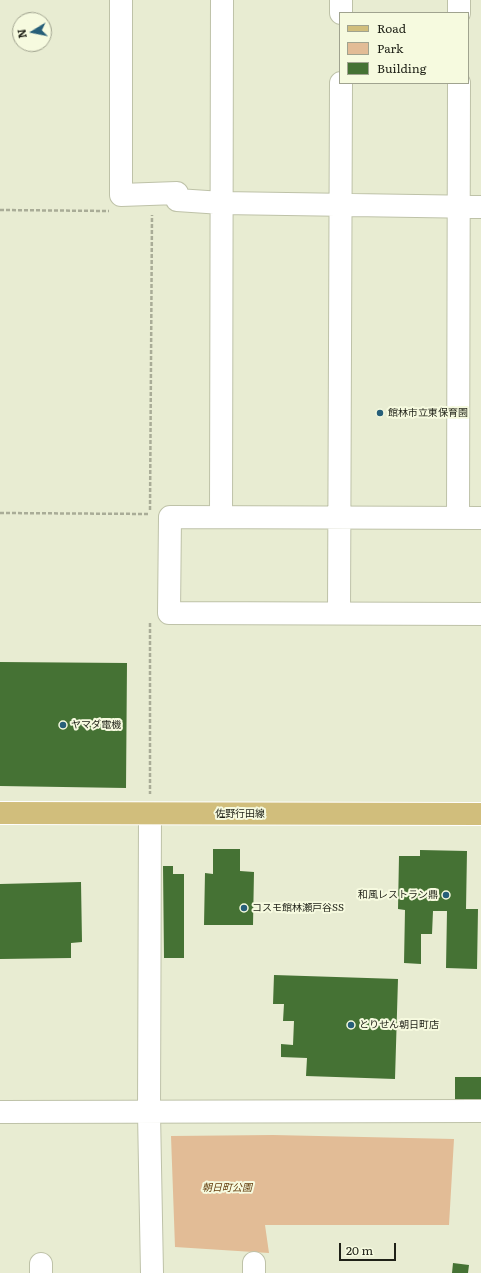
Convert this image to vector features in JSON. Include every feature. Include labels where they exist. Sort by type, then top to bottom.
[{"type":"main road","name":"佐野行田線","points":[[0,813],[481,814]]},
{"type":"street","points":[[121,0],[121,195],[177,193],[177,200],[222,203],[481,207]]},
{"type":"street","points":[[221,517],[222,0]]},
{"type":"street","points":[[341,0],[341,12]]},
{"type":"street","points":[[459,0],[459,12]]},
{"type":"street","points":[[339,613],[340,84]]},
{"type":"street","points":[[458,518],[459,84]]},
{"type":"street","points":[[481,518],[170,517],[169,613],[481,614]]},
{"type":"street","points":[[150,814],[150,1113],[152,1273]]},
{"type":"street","points":[[0,1112],[150,1113],[481,1111]]},
{"type":"path","points":[[0,210],[116,212]]},
{"type":"path","points":[[145,212],[152,213],[150,521]]},
{"type":"path","points":[[0,513],[150,514]]},
{"type":"path","points":[[150,621],[150,814]]},
{"type":"green space","name":"朝日町公園","points":[[273,1135],[454,1139],[449,1225],[265,1225],[269,1253],[175,1247],[171,1136]]},
{"type":"building","name":"ヤマダ電機","points":[[0,662],[127,663],[126,788],[0,786]]},
{"type":"building","points":[[213,849],[240,849],[240,871],[254,872],[253,925],[204,925],[205,873],[213,874]]},
{"type":"building","points":[[420,850],[467,851],[466,909],[478,909],[477,969],[446,968],[447,911],[433,911],[432,934],[421,934],[421,964],[404,963],[405,910],[398,909],[399,856],[420,856]]},
{"type":"building","points":[[163,866],[173,866],[173,874],[184,874],[184,958],[164,958]]},
{"type":"building","points":[[81,882],[82,942],[71,943],[71,958],[0,959],[0,884]]},
{"type":"building","points":[[274,975],[398,979],[395,1079],[306,1076],[307,1058],[281,1057],[281,1044],[293,1045],[294,1021],[283,1021],[284,1004],[273,1004]]},
{"type":"building","points":[[455,1077],[481,1077],[481,1104],[455,1104]]},
{"type":"building","points":[[453,1263],[469,1265],[468,1273],[452,1273]]},
{"type":"place","name":"館林市立東保育園","points":[[380,413]]},
{"type":"place","name":"ヤマダ電機","points":[[63,725]]},
{"type":"place","name":"和風レストラン鼎","points":[[446,895]]},
{"type":"place","name":"コスモ館林瀬戸谷SS","points":[[244,908]]},
{"type":"place","name":"とりせん朝日町店","points":[[351,1025]]}]
